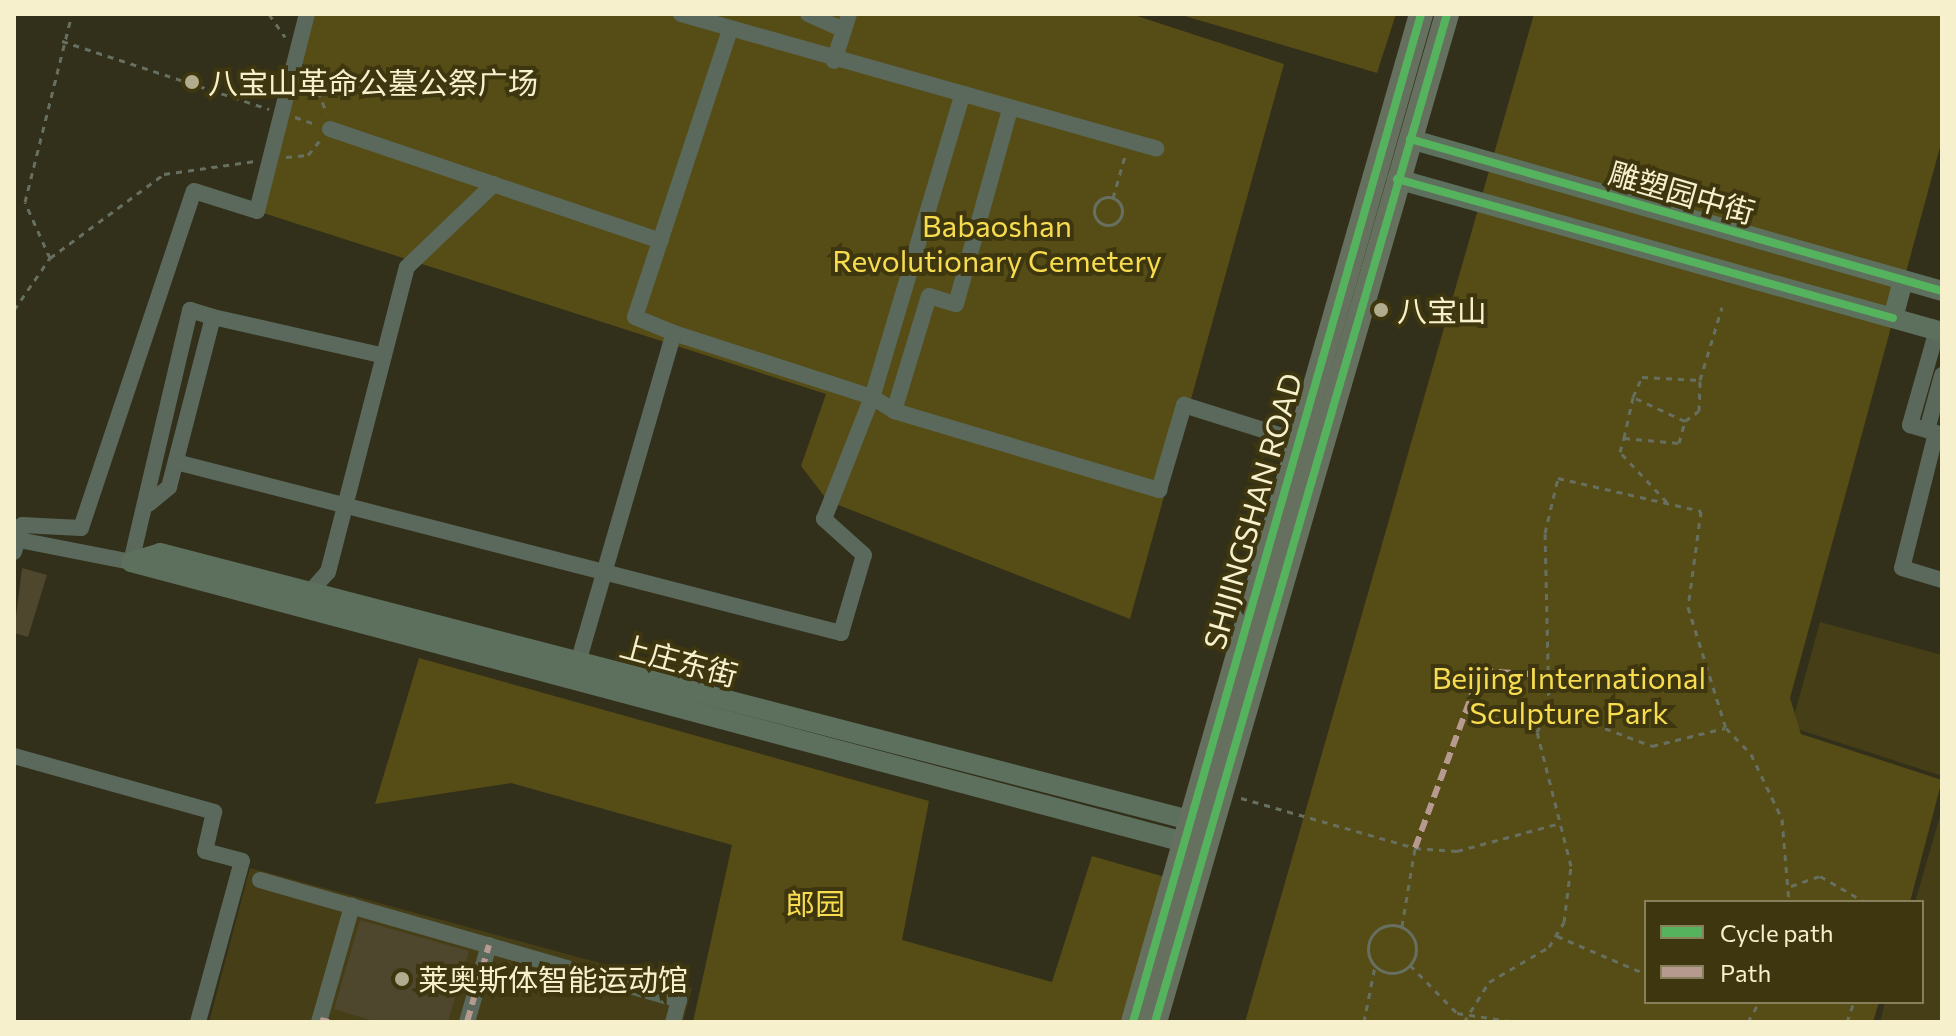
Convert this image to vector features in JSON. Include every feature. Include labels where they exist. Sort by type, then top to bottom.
[{"type":"highway","name":"SHIJINGSHAN ROAD","points":[[1155,1022],[1298,441],[1421,14]]},
{"type":"highway","name":"SHIJINGSHAN ROAD","points":[[1133,1022],[1199,834],[1222,793],[1447,14]]},
{"type":"main road","name":"雕塑园中街","points":[[1410,139],[1942,291]]},
{"type":"main road","points":[[1397,179],[1939,331]]},
{"type":"main road","points":[[1893,318],[1903,280]]},
{"type":"main road","name":"上庄东街","points":[[131,562],[160,553],[576,671]]},
{"type":"main road","name":"上庄东街","points":[[131,562],[576,671],[1199,834]]},
{"type":"street","points":[[14,552],[22,525],[81,528],[194,191],[257,211],[307,14]]},
{"type":"street","points":[[681,14],[834,61],[1156,148]]},
{"type":"street","points":[[808,14],[846,22],[834,61]]},
{"type":"street","points":[[730,30],[635,317],[674,333],[872,397],[894,411],[1159,490],[1184,405],[1298,441]]},
{"type":"street","points":[[176,462],[841,633],[864,555],[824,519],[872,397],[962,96]]},
{"type":"street","points":[[894,411],[929,296],[956,304],[1010,109]]},
{"type":"street","points":[[330,129],[661,241]]},
{"type":"street","points":[[309,593],[328,572],[407,267],[494,184]]},
{"type":"street","points":[[131,562],[149,504],[144,480],[190,310],[384,356]]},
{"type":"street","points":[[149,504],[169,487],[213,317]]},
{"type":"street","points":[[1935,433],[1910,425],[1939,331]]},
{"type":"street","points":[[576,671],[674,333]]},
{"type":"street","points":[[1942,375],[1935,433],[1902,568],[1942,580]]},
{"type":"street","name":"上庄东街","points":[[14,539],[131,562]]},
{"type":"street","points":[[14,756],[214,812],[205,851],[242,861],[198,1022]]},
{"type":"street","points":[[260,880],[679,1000],[673,1022]]},
{"type":"street","points":[[323,1021],[352,906]]},
{"type":"street","points":[[467,1022],[489,945]]},
{"type":"path","points":[[50,258],[25,202],[62,41],[72,14]]},
{"type":"path","points":[[14,310],[50,258],[164,174],[308,155],[330,129],[325,96],[269,14]]},
{"type":"path","points":[[62,41],[330,129]]},
{"type":"path","points":[[1113,198],[1095,206],[1103,225],[1122,216],[1113,198],[1129,141]]},
{"type":"path","points":[[1624,438],[1679,443],[1685,421],[1699,411],[1700,380],[1722,307]]},
{"type":"path","points":[[1669,504],[1620,452],[1633,397],[1642,377],[1700,380]]},
{"type":"path","points":[[1633,397],[1685,421]]},
{"type":"path","points":[[1464,1022],[1467,1010],[1498,975],[1557,936],[1571,887],[1537,732],[1549,707],[1545,533],[1558,478],[1701,511],[1688,607],[1726,728],[1751,754],[1782,819],[1789,900]]},
{"type":"path","points":[[1549,707],[1652,746],[1726,728]]},
{"type":"path","points":[[1222,793],[1415,848],[1457,851],[1558,823]]},
{"type":"path","points":[[1410,965],[1416,943],[1402,926],[1415,848]]},
{"type":"path","points":[[1790,887],[1820,876],[1862,900]]},
{"type":"path","points":[[1364,1022],[1375,966],[1368,951],[1372,935],[1402,926]]},
{"type":"path","points":[[1557,936],[1644,973]]},
{"type":"path","points":[[1375,966],[1390,973],[1410,965]]},
{"type":"path","points":[[1410,965],[1446,1006],[1516,1022]]},
{"type":"path","points":[[1748,1022],[1758,1004]]},
{"type":"shaded area","points":[[1820,622],[1942,655],[1942,776],[1791,727]]},
{"type":"shaded area","points":[[1942,809],[1942,1022],[1880,1022],[1884,1004],[1924,1004],[1924,900],[1916,900]]},
{"type":"shaded area","points":[[250,868],[692,988],[683,1022],[209,1022]]},
{"type":"green space","name":"Babaoshan Revolutionary Cemetery","points":[[307,14],[1131,14],[1284,64],[1130,619],[828,501],[801,466],[826,394],[257,211]]},
{"type":"green space","points":[[1178,14],[1396,14],[1377,73]]},
{"type":"green space","name":"Beijing International Sculpture Park","points":[[1534,14],[1942,14],[1942,140],[1790,698],[1801,734],[1942,780],[1911,900],[1644,900],[1644,1004],[1878,1004],[1873,1022],[1245,1022]]},
{"type":"green space","name":"郎园","points":[[419,658],[929,801],[902,940],[1052,982],[1092,856],[1165,877],[1121,1022],[693,1022],[732,845],[511,783],[375,804]]},
{"type":"building","points":[[22,568],[47,575],[28,637],[14,633]]},
{"type":"building","name":"莱奥斯体智能运动馆","points":[[360,920],[469,951],[448,1022],[377,1022],[334,1009]]},
{"type":"marked path","points":[[1415,848],[1481,671],[1546,675]]},
{"type":"marked path","points":[[467,1022],[489,945]]},
{"type":"marked path","points":[[320,1020],[329,1022]]},
{"type":"cycle path","points":[[1133,1022],[1421,14]]},
{"type":"cycle path","points":[[1155,1022],[1447,14]]},
{"type":"cycle path","points":[[1410,139],[1942,291]]},
{"type":"cycle path","points":[[1397,179],[1893,318]]},
{"type":"place","name":"八宝山革命公墓公祭广场","points":[[192,82]]},
{"type":"place","name":"八宝山","points":[[1381,310]]},
{"type":"place","name":"莱奥斯体智能运动馆","points":[[402,979]]}]
